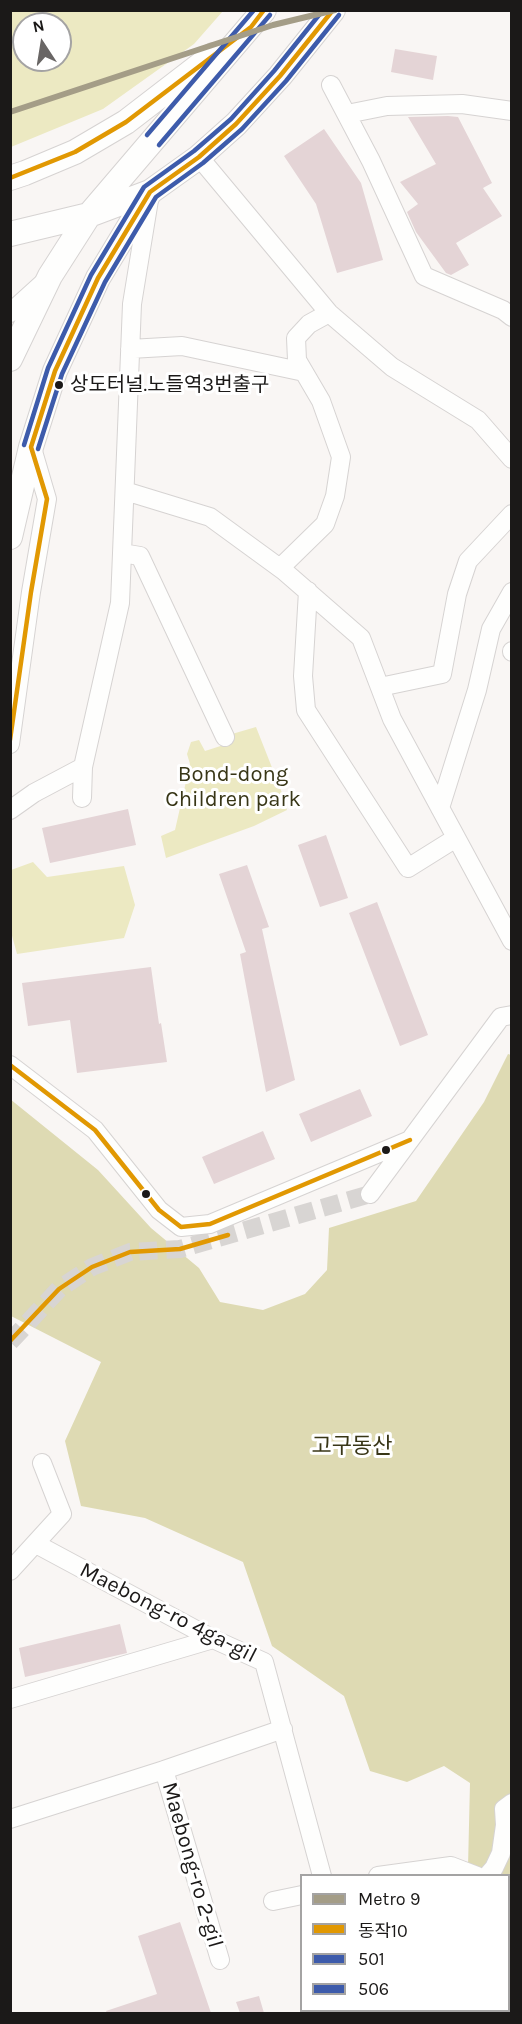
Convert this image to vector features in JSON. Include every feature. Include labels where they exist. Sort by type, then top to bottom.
[{"type":"main road","points":[[10,234],[89,215],[150,192],[200,157],[236,124],[280,76],[333,10]]},
{"type":"main road","points":[[10,178],[75,152],[126,122],[257,19]]},
{"type":"main road","points":[[10,359],[50,276],[89,215],[257,19]]},
{"type":"main road","points":[[10,537],[31,447],[55,371],[98,278],[150,192]]},
{"type":"street","points":[[331,85],[371,160],[424,276],[512,316]]},
{"type":"street","points":[[347,114],[387,106],[462,104],[512,111]]},
{"type":"street","points":[[200,157],[329,313],[392,367],[478,420],[512,459]]},
{"type":"street","points":[[82,798],[83,767],[120,603],[132,304],[150,192]]},
{"type":"street","points":[[10,313],[50,276]]},
{"type":"street","points":[[280,568],[325,524],[335,496],[341,457],[321,401],[297,360],[296,338],[309,324],[329,313]]},
{"type":"street","points":[[130,349],[182,346],[304,372]]},
{"type":"street","points":[[10,744],[31,592],[47,499],[31,447]]},
{"type":"street","points":[[125,491],[210,517],[280,568],[362,638],[392,719],[512,941]]},
{"type":"street","points":[[380,687],[442,674],[457,594],[468,561],[512,514]]},
{"type":"street","points":[[122,553],[140,556],[225,737]]},
{"type":"street","points":[[308,591],[303,676],[306,710],[408,868],[456,838]]},
{"type":"street","points":[[440,808],[477,690],[490,629],[512,592]]},
{"type":"street","points":[[10,810],[34,793],[83,767]]},
{"type":"street","points":[[370,1194],[501,1017],[512,1015]]},
{"type":"street","points":[[10,1065],[95,1130],[159,1210],[181,1227],[210,1224],[410,1140]]},
{"type":"street","points":[[10,1571],[62,1514],[42,1463]]},
{"type":"street","name":"Maebong-ro 4ga-gil","points":[[36,1544],[213,1639],[264,1662],[322,1874]]},
{"type":"street","points":[[10,1699],[213,1639]]},
{"type":"street","name":"Maebong-ro 2-gil","points":[[10,1819],[165,1770],[283,1729]]},
{"type":"street","name":"Maebong-ro 2-gil","points":[[165,1770],[220,1960]]},
{"type":"street","points":[[488,1874],[494,1868],[501,1853],[505,1825],[504,1809],[512,1803]]},
{"type":"street","points":[[386,1874],[451,1866],[474,1874]]},
{"type":"street","points":[[273,1901],[300,1895]]},
{"type":"green space","points":[[11,10],[223,10],[194,44],[103,109],[11,147]]},
{"type":"green space","name":"Bond-dong Children park","points":[[256,727],[287,810],[254,826],[166,858],[161,836],[175,830],[190,764],[187,754],[191,742],[199,740],[205,751],[233,742],[232,734]]},
{"type":"green space","points":[[33,862],[47,877],[124,866],[135,905],[124,938],[17,954],[11,932],[11,870]]},
{"type":"green space","name":"고구동산","points":[[508,1054],[511,1055],[511,2013],[412,2013],[510,2012],[510,1874],[453,1874],[468,1867],[470,1783],[444,1766],[407,1782],[370,1771],[344,1696],[272,1646],[243,1562],[145,1518],[81,1506],[65,1441],[101,1362],[11,1316],[10,1099],[98,1170],[151,1228],[199,1268],[220,1302],[263,1310],[305,1294],[327,1270],[329,1228],[416,1201],[484,1102]]},
{"type":"building","points":[[395,49],[437,56],[433,80],[391,72]]},
{"type":"building","points":[[408,117],[458,117],[492,183],[483,188],[502,216],[456,243],[469,265],[451,275],[446,273],[416,232],[407,212],[418,204],[400,182],[436,164]]},
{"type":"building","points":[[324,129],[361,183],[383,260],[337,273],[316,204],[284,156]]},
{"type":"building","points":[[128,809],[136,845],[50,863],[42,828]]},
{"type":"building","points":[[326,835],[348,898],[320,907],[298,845]]},
{"type":"building","points":[[247,865],[269,927],[262,929],[295,1080],[266,1092],[240,954],[246,952],[219,874]]},
{"type":"building","points":[[377,902],[428,1035],[400,1046],[349,913]]},
{"type":"building","points":[[151,967],[167,1062],[77,1073],[70,1020],[28,1026],[22,983]]},
{"type":"building","points":[[360,1089],[372,1116],[311,1142],[299,1114]]},
{"type":"building","points":[[263,1131],[275,1159],[214,1184],[202,1157]]},
{"type":"building","points":[[120,1624],[127,1653],[25,1677],[19,1648]]},
{"type":"building","points":[[180,1922],[211,2013],[107,2013],[106,2011],[157,1994],[138,1936]]},
{"type":"building","points":[[259,1996],[264,2013],[240,2013],[236,2002]]},
{"type":"tunnel","points":[[10,1342],[59,1289],[92,1267],[130,1252],[180,1249],[370,1194]]},
{"type":"metro line","name":"9","points":[[10,112],[273,25],[335,10]]},
{"type":"transit line","name":"506","points":[[147,135],[254,10]]},
{"type":"transit line","name":"동작10","points":[[10,178],[75,152],[126,122],[251,27],[264,10]]},
{"type":"transit line","name":"506","points":[[24,445],[48,368],[91,275],[144,187],[194,151],[231,119],[274,71],[323,10]]},
{"type":"transit line","name":"동작10","points":[[10,740],[47,499],[31,447],[55,371],[98,278],[150,192],[199,157],[236,124],[280,76],[333,10]]},
{"type":"transit line","name":"501","points":[[159,145],[270,15]]},
{"type":"transit line","name":"501","points":[[38,449],[62,374],[105,282],[156,197],[203,163],[242,129],[286,81],[339,15]]},
{"type":"transit line","name":"동작10","points":[[10,1065],[95,1130],[159,1210],[181,1227],[210,1224],[410,1140]]},
{"type":"transit line","name":"동작10","points":[[10,1341],[59,1289],[92,1267],[130,1252],[180,1249],[228,1235]]},
{"type":"place","name":"상도터널.노들역3번출구","points":[[59,385]]}]
